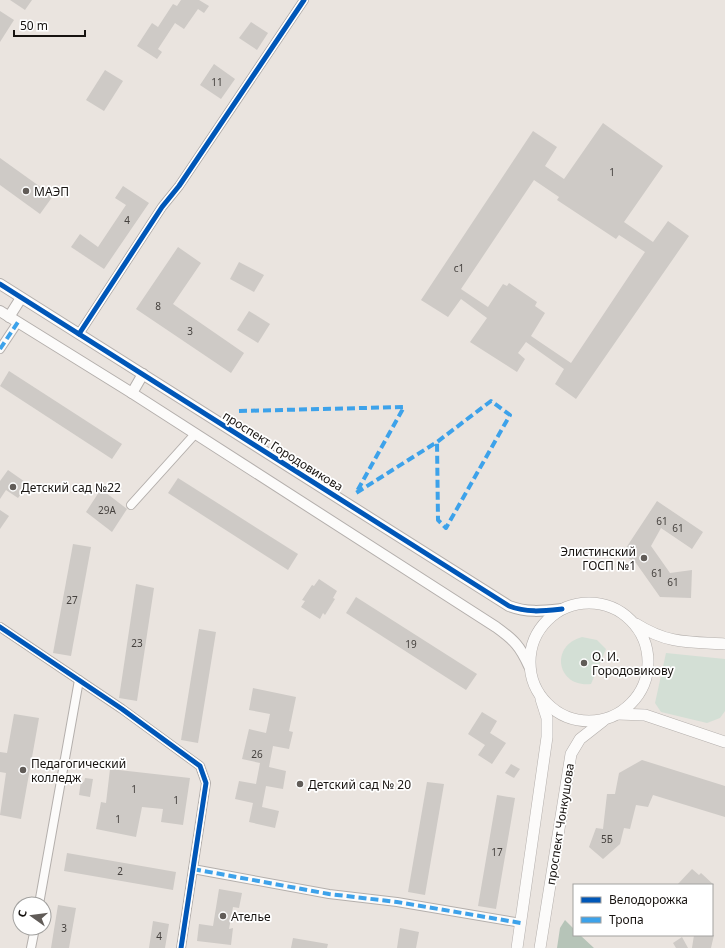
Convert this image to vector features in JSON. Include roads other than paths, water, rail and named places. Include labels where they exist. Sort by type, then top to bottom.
[{"type":"main road","points":[[632,621],[643,638],[648,655],[647,672],[642,689],[632,703],[614,715],[602,720],[585,722],[568,718],[553,710],[541,698],[533,683],[529,666],[531,649],[537,633],[548,619],[562,609],[578,604],[596,603],[615,609],[652,634],[673,640],[725,644]]},
{"type":"main road","name":"проспект Чонкушова","points":[[517,948],[547,737],[547,718],[541,698]]},
{"type":"main road","points":[[614,715],[645,715],[725,742]]},
{"type":"main road","name":"проспект Чонкушова","points":[[540,948],[571,754],[580,739],[591,729],[614,715]]},
{"type":"street","points":[[79,334],[162,208],[179,186],[304,0]]},
{"type":"street","name":"проспект Городовикова","points":[[0,284],[509,606],[521,611],[540,612],[562,609]]},
{"type":"street","points":[[21,298],[4,314],[132,393],[496,627],[512,638],[520,647],[529,666]]},
{"type":"street","points":[[0,349],[18,322]]},
{"type":"street","points":[[132,393],[143,374]]},
{"type":"street","points":[[132,506],[195,434]]},
{"type":"street","points":[[0,626],[200,766],[206,783],[181,948]]},
{"type":"street","points":[[40,896],[79,680]]},
{"type":"street","points":[[193,868],[329,894],[397,902],[521,924]]},
{"type":"street","points":[[31,948],[33,936]]},
{"type":"place","name":"МАЭП","points":[[26,191]]},
{"type":"place","name":"Детский сад №22","points":[[13,487]]},
{"type":"place","name":"Элистинский ГОСП №1","points":[[644,558]]},
{"type":"place","name":"О. И. Городовикову","points":[[584,663]]},
{"type":"place","name":"Педагогический колледж","points":[[23,770]]},
{"type":"place","name":"Детский сад № 20","points":[[300,784]]},
{"type":"place","name":"Ателье","points":[[223,916]]}]
